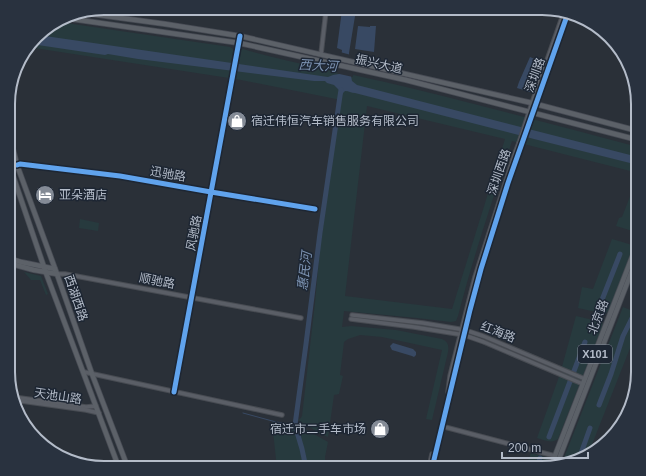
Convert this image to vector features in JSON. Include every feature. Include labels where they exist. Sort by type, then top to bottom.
[{"type":"main road","name":"振兴大道","points":[[101,15],[240,36],[534,103],[631,129]]},
{"type":"main road","name":"振兴大道","points":[[76,20],[239,43],[406,80],[631,138]]},
{"type":"main road","name":"西湖西路","points":[[15,157],[92,374],[125,461]]},
{"type":"main road","name":"西湖西路","points":[[15,181],[46,273],[117,461]]},
{"type":"main road","points":[[15,260],[55,269]]},
{"type":"main road","name":"北京路","points":[[553,460],[631,260]]},
{"type":"main road","points":[[15,266],[57,274]]},
{"type":"main road","name":"北京路","points":[[559,459],[631,273]]},
{"type":"street","points":[[321,54],[325,15]]},
{"type":"street","name":"深圳路","points":[[521,142],[562,18]]},
{"type":"street","name":"深圳路","points":[[534,103],[566,19]]},
{"type":"street","name":"风驰路","points":[[174,392],[240,36]]},
{"type":"street","name":"深圳西路","points":[[432,461],[442,426],[463,330],[521,142]]},
{"type":"street","name":"迅驰路","points":[[17,165],[20,164],[120,176],[315,209]]},
{"type":"street","name":"顺驰路","points":[[57,274],[66,274],[301,318]]},
{"type":"street","name":"红海路","points":[[352,315],[423,323],[463,330],[483,336],[585,379]]},
{"type":"street","name":"红海路","points":[[351,319],[462,335],[484,342],[583,384]]},
{"type":"street","name":"深圳西路","points":[[432,461],[462,335]]},
{"type":"street","points":[[84,372],[282,415]]},
{"type":"street","name":"天池山路","points":[[19,399],[86,407],[96,406]]},
{"type":"street","name":"天池山路","points":[[19,399],[99,413]]},
{"type":"street","points":[[442,426],[555,456]]},
{"type":"green space","points":[[68,23],[230,47],[233,51],[229,78],[35,48],[50,33]]},
{"type":"green space","points":[[243,49],[296,63],[417,90],[631,145],[631,171],[512,141],[456,321],[451,322],[344,311],[342,327],[351,326],[396,330],[446,341],[448,352],[432,420],[426,419],[442,350],[382,337],[360,335],[344,342],[340,375],[343,376],[339,394],[334,395],[328,437],[298,420],[302,416],[320,248],[341,100],[236,79],[241,50]],"holes":[[[367,106],[505,139],[452,309],[345,296]]]},
{"type":"green space","points":[[631,194],[631,230],[616,226],[619,218],[622,217]]},
{"type":"green space","points":[[80,219],[99,223],[98,231],[79,228]]},
{"type":"green space","points":[[612,239],[631,246],[631,252],[609,311],[605,314],[578,308],[582,287],[593,289]]},
{"type":"green space","points":[[24,272],[41,276],[48,294],[46,295],[40,280],[31,280]]},
{"type":"green space","points":[[623,307],[631,310],[631,346],[592,446],[581,452],[564,458]]},
{"type":"green space","points":[[576,316],[602,322],[603,325],[558,439],[553,441],[545,441],[537,438],[560,374]]},
{"type":"green space","points":[[272,422],[295,427],[303,461],[276,461]]},
{"type":"green space","points":[[296,424],[328,442],[325,461],[306,461]]},
{"type":"green space","points":[[531,453],[546,457],[548,460],[542,461],[528,461]]},
{"type":"water","points":[[341,15],[355,15],[349,53],[352,81],[357,85],[631,155],[631,163],[355,93],[345,91],[340,96],[339,90],[334,85],[325,81],[314,81],[108,54],[105,55],[37,45],[46,36],[328,77],[339,74],[342,50],[337,48]]},
{"type":"water","points":[[358,26],[376,26],[374,52],[355,49]]},
{"type":"water","points":[[530,57],[542,62],[530,92],[517,88]]},
{"type":"water","points":[[393,343],[413,349],[416,352],[416,355],[414,357],[392,350],[390,346]]},
{"type":"pier","points":[[340,52],[351,55],[353,77],[335,73],[337,73]]},
{"type":"waterway","name":"惠民河","points":[[305,461],[295,425],[320,233],[341,90]]},
{"type":"waterway","points":[[598,310],[620,254]]},
{"type":"waterway","points":[[599,405],[623,336],[631,320]]},
{"type":"waterway","points":[[549,437],[585,342]]},
{"type":"waterway","points":[[243,413],[276,422],[295,425]]},
{"type":"waterway","points":[[582,452],[590,428]]},
{"type":"cycle path","points":[[434,461],[481,269],[508,183],[566,19]]},
{"type":"cycle path","points":[[174,392],[240,36]]},
{"type":"cycle path","points":[[17,165],[20,164],[120,176],[315,209]]},
{"type":"place","name":"宿迁伟恒汽车销售服务有限公司","points":[[237,121]]},
{"type":"place","name":"亚朵酒店","points":[[45,195]]},
{"type":"place","name":"宿迁市二手车市场","points":[[380,429]]},
{"type":"water label","name":"西大河","points":[[318,65]]}]
